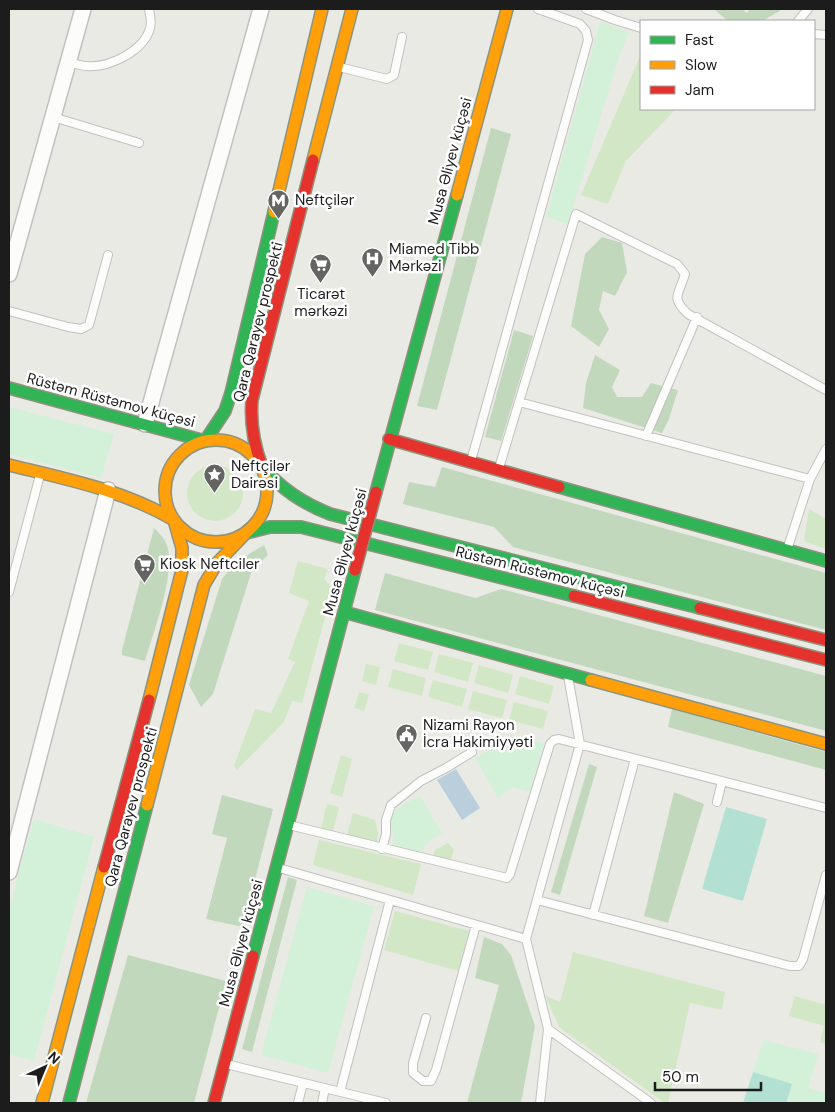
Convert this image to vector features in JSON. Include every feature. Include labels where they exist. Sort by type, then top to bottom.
[{"type":"main road","name":"Qara Qarayev prospekti","points":[[206,441],[225,411],[231,393],[322,9]]},
{"type":"main road","name":"Qara Qarayev prospekti","points":[[262,467],[251,431],[252,400],[352,9]]},
{"type":"main road","name":"Musa Əliyev küçəsi","points":[[214,1103],[389,439],[507,9]]},
{"type":"main road","name":"Rüstəm Rüstəmov küçəsi","points":[[9,388],[206,441]]},
{"type":"main road","points":[[389,439],[826,561]]},
{"type":"main road","points":[[226,440],[240,445],[262,467],[267,485],[266,503],[259,520],[246,533],[231,540],[215,542],[199,540],[185,532],[174,520],[167,508],[164,493],[166,479],[171,466],[179,454],[191,446],[206,441],[226,440]]},
{"type":"main road","points":[[9,465],[108,490],[156,508],[174,520]]},
{"type":"main road","name":"Rüstəm Rüstəmov küçəsi","points":[[262,467],[279,487],[296,500],[330,514],[826,640]]},
{"type":"main road","name":"Qara Qarayev prospekti","points":[[42,1103],[184,566],[184,552],[174,520]]},
{"type":"main road","name":"Rüstəm Rüstəmov küçəsi","points":[[246,533],[263,527],[279,525],[309,529],[826,660]]},
{"type":"main road","name":"Qara Qarayev prospekti","points":[[69,1103],[204,585],[220,558],[246,533]]},
{"type":"main road","points":[[344,612],[826,744]]},
{"type":"street","points":[[9,273],[83,9]]},
{"type":"street","points":[[145,424],[262,9]]},
{"type":"street","points":[[9,872],[108,490]]},
{"type":"lane","points":[[68,62],[87,66],[110,64],[128,55],[142,42],[150,28],[149,9]]},
{"type":"lane","points":[[471,463],[588,40],[586,31],[580,24],[538,9]]},
{"type":"lane","points":[[589,9],[640,28]]},
{"type":"lane","points":[[799,20],[808,9]]},
{"type":"lane","points":[[337,66],[387,79],[394,75],[402,37]]},
{"type":"lane","points":[[53,117],[140,143]]},
{"type":"lane","points":[[499,470],[576,214],[677,264],[685,274],[677,296],[678,304],[688,314],[697,317],[826,390]]},
{"type":"lane","points":[[9,311],[68,327],[81,329],[89,325],[108,255]]},
{"type":"lane","points":[[646,436],[697,317]]},
{"type":"lane","points":[[519,402],[810,479]]},
{"type":"lane","points":[[787,550],[810,479],[826,450]]},
{"type":"lane","points":[[9,592],[10,582],[40,473]]},
{"type":"lane","points":[[540,1103],[548,1029],[526,939],[580,744],[568,674]]},
{"type":"lane","points":[[288,825],[507,878],[510,874],[550,744],[554,740],[559,739],[826,808]]},
{"type":"lane","points":[[382,849],[386,834],[386,820],[391,805],[420,781],[472,752]]},
{"type":"lane","points":[[593,915],[635,759]]},
{"type":"lane","points":[[717,802],[722,781]]},
{"type":"lane","points":[[277,867],[526,939]]},
{"type":"lane","points":[[536,900],[790,966],[799,966],[803,959],[824,889],[826,876]]},
{"type":"lane","points":[[340,1092],[390,900]]},
{"type":"lane","points":[[426,1018],[413,1063],[413,1072],[423,1081],[431,1081],[436,1070],[476,925]]},
{"type":"lane","points":[[548,1029],[650,1103]]},
{"type":"lane","points":[[224,1064],[386,1103]]},
{"type":"lane","points":[[298,1103],[303,1083]]},
{"type":"lane","points":[[322,1103],[325,1088]]},
{"type":"green space","points":[[714,9],[742,9],[747,13],[750,9],[783,9],[764,20],[727,20]]},
{"type":"green space","points":[[600,22],[629,32],[619,57],[568,224],[546,217]]},
{"type":"green space","points":[[640,56],[640,110],[675,110],[626,161],[608,204],[581,195]]},
{"type":"green space","points":[[491,128],[511,134],[437,410],[417,406]]},
{"type":"green space","points":[[602,237],[622,243],[627,272],[615,296],[603,291],[599,310],[609,329],[599,347],[571,326],[585,254]]},
{"type":"green space","points":[[514,330],[533,336],[501,441],[485,437]]},
{"type":"green space","points":[[595,355],[620,370],[612,387],[617,397],[642,397],[651,383],[678,390],[669,419],[662,433],[583,408],[586,383]]},
{"type":"green space","points":[[9,407],[114,434],[101,478],[9,454]]},
{"type":"green space","points":[[215,465],[230,470],[238,478],[243,493],[238,508],[230,516],[215,521],[200,516],[192,508],[187,493],[192,478],[200,470]]},
{"type":"green space","points":[[442,467],[826,573],[826,630],[513,547],[494,527],[403,504],[409,482],[435,487]]},
{"type":"green space","points":[[809,509],[826,519],[826,549],[804,541]]},
{"type":"green space","points":[[154,528],[166,543],[169,554],[169,568],[163,601],[145,661],[122,655],[122,650]]},
{"type":"green space","points":[[264,545],[268,555],[252,570],[213,694],[201,707],[189,685],[222,579],[236,562]]},
{"type":"green space","points":[[298,561],[328,569],[324,579],[333,588],[302,703],[292,701],[284,722],[237,770],[234,766],[255,709],[271,713],[295,662],[288,659],[309,601],[289,593]]},
{"type":"green space","points":[[385,573],[475,598],[501,589],[826,676],[826,731],[375,610]]},
{"type":"green space","points":[[399,643],[433,652],[428,670],[394,661]]},
{"type":"green space","points":[[439,654],[473,663],[468,682],[434,672]]},
{"type":"green space","points":[[366,664],[380,667],[376,685],[362,681]]},
{"type":"green space","points":[[479,665],[513,675],[508,693],[474,683]]},
{"type":"green space","points":[[393,669],[426,678],[422,696],[388,687]]},
{"type":"green space","points":[[520,676],[554,686],[549,704],[515,694]]},
{"type":"green space","points":[[433,680],[467,689],[462,707],[428,697]]},
{"type":"green space","points":[[473,691],[507,700],[502,718],[468,709]]},
{"type":"green space","points":[[359,692],[369,695],[364,711],[354,708]]},
{"type":"green space","points":[[514,702],[548,711],[543,729],[509,720]]},
{"type":"green space","points":[[672,709],[826,752],[826,770],[668,727]]},
{"type":"green space","points":[[508,734],[544,743],[529,792],[513,787],[498,798],[475,758],[506,741]]},
{"type":"green space","points":[[341,755],[352,759],[342,797],[330,793]]},
{"type":"green space","points":[[589,764],[597,767],[560,895],[551,892]]},
{"type":"green space","points":[[674,792],[704,804],[668,923],[644,916]]},
{"type":"green space","points":[[222,795],[273,809],[243,927],[206,919],[227,838],[212,834]]},
{"type":"green space","points":[[420,796],[442,833],[426,844],[422,853],[392,845],[391,824],[392,816],[398,809]]},
{"type":"green space","points":[[327,804],[339,807],[333,831],[321,828]]},
{"type":"green space","points":[[726,807],[767,819],[743,901],[702,889]]},
{"type":"green space","points":[[353,813],[375,820],[378,833],[377,842],[347,835]]},
{"type":"green space","points":[[34,819],[94,837],[34,1061],[9,1054],[9,908]]},
{"type":"green space","points":[[319,840],[421,864],[413,895],[313,865]]},
{"type":"green space","points":[[448,843],[454,850],[450,862],[433,857],[435,850]]},
{"type":"green space","points":[[288,877],[297,880],[252,1052],[242,1049]]},
{"type":"green space","points":[[307,887],[374,906],[328,1073],[261,1055]]},
{"type":"green space","points":[[395,911],[469,931],[458,971],[384,950]]},
{"type":"green space","points":[[484,937],[502,944],[511,955],[535,1026],[521,1103],[467,1103],[499,985],[475,978]]},
{"type":"green space","points":[[573,952],[725,992],[722,1010],[690,1003],[668,1103],[665,1103],[560,1028],[545,996],[560,1002]]},
{"type":"green space","points":[[128,955],[226,981],[194,1103],[86,1103]]},
{"type":"green space","points":[[795,996],[826,1005],[826,1044],[820,1042],[824,1026],[789,1016]]},
{"type":"green space","points":[[764,1040],[818,1054],[808,1088],[826,1093],[826,1103],[786,1103],[791,1084],[753,1072]]},
{"type":"green space","points":[[753,1072],[792,1084],[786,1103],[743,1103]]},
{"type":"water","points":[[456,769],[480,808],[462,820],[437,780]]},
{"type":"traffic: fast","points":[[376,492],[457,195]]},
{"type":"traffic: fast","points":[[205,441],[225,411],[231,393],[274,212]]},
{"type":"traffic: fast","points":[[9,388],[205,441]]},
{"type":"traffic: fast","points":[[262,467],[293,495],[330,514],[700,608]]},
{"type":"traffic: fast","points":[[559,487],[826,561]]},
{"type":"traffic: fast","points":[[246,533],[270,527],[301,527],[574,596]]},
{"type":"traffic: fast","points":[[253,956],[355,570]]},
{"type":"traffic: fast","points":[[344,612],[591,680]]},
{"type":"traffic: fast","points":[[69,1103],[147,805]]},
{"type":"traffic: slow","points":[[274,212],[322,9]]},
{"type":"traffic: slow","points":[[313,160],[352,9]]},
{"type":"traffic: slow","points":[[457,195],[507,9]]},
{"type":"traffic: slow","points":[[216,440],[236,444],[252,455],[263,471],[267,491],[263,511],[252,527],[236,538],[216,542],[196,538],[180,527],[169,511],[165,491],[169,471],[180,455],[196,444],[216,440]]},
{"type":"traffic: slow","points":[[9,465],[94,486],[135,501],[174,520]]},
{"type":"traffic: slow","points":[[149,700],[182,570],[182,548],[174,520]]},
{"type":"traffic: slow","points":[[147,805],[204,585],[217,563],[246,533]]},
{"type":"traffic: slow","points":[[591,680],[826,744]]},
{"type":"traffic: slow","points":[[42,1103],[104,867]]},
{"type":"traffic: jam","points":[[262,467],[253,434],[252,400],[313,160]]},
{"type":"traffic: jam","points":[[389,439],[559,487]]},
{"type":"traffic: jam","points":[[355,570],[376,492]]},
{"type":"traffic: jam","points":[[574,596],[826,660]]},
{"type":"traffic: jam","points":[[700,608],[826,640]]},
{"type":"traffic: jam","points":[[104,867],[149,700]]},
{"type":"traffic: jam","points":[[214,1103],[253,956]]},
{"type":"place","name":"Neftçilər","points":[[279,219]]},
{"type":"place","name":"Miamed Tibb Mərkəzi","points":[[373,277]]},
{"type":"place","name":"Ticarət mərkəzi","points":[[321,284]]},
{"type":"place","name":"Neftçilər Dairəsi","points":[[215,494]]},
{"type":"place","name":"Kiosk Neftciler","points":[[144,583]]},
{"type":"place","name":"Nizami Rayon İcra Hakimiyyəti","points":[[407,753]]}]
